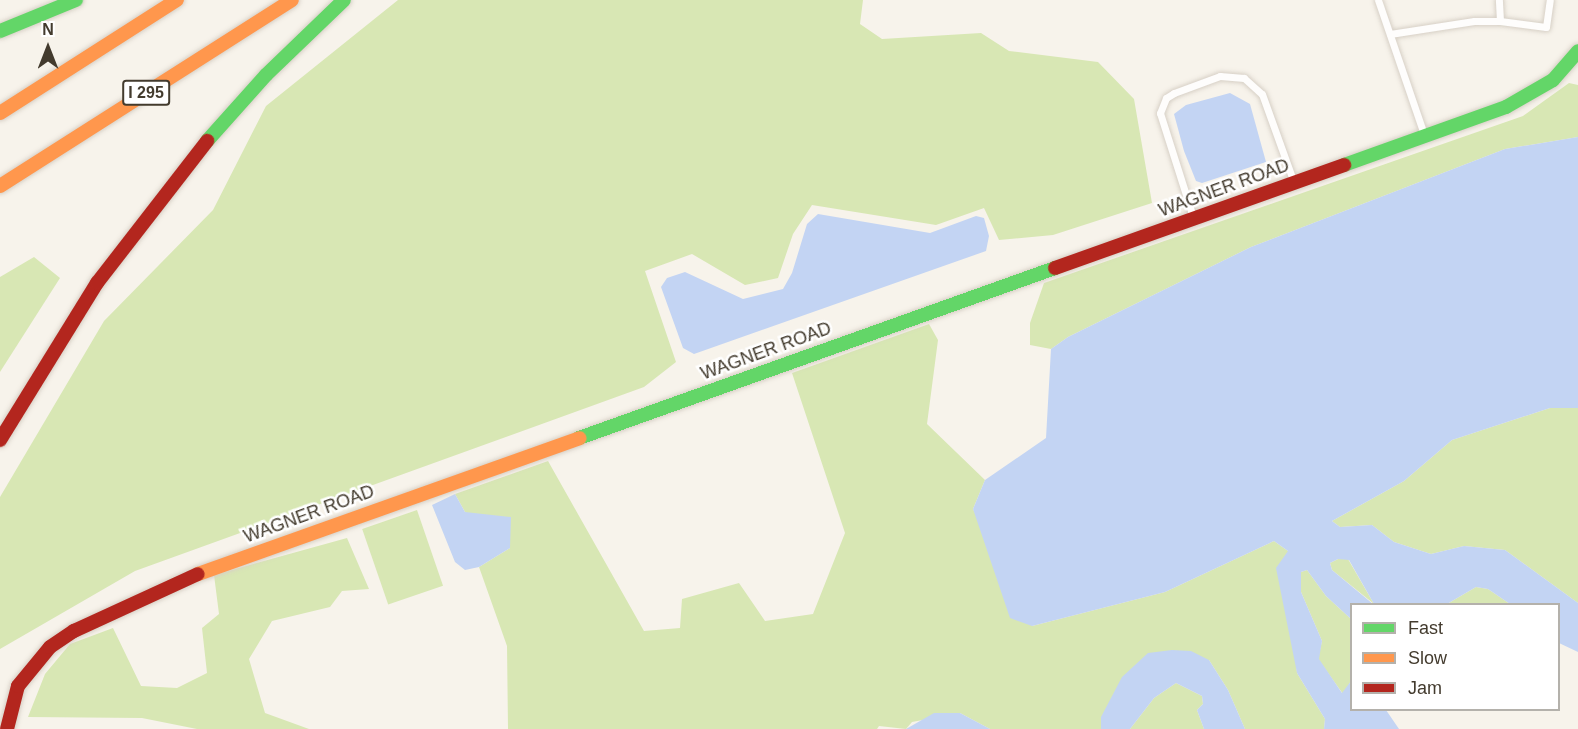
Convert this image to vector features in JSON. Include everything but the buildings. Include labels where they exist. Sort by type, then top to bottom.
[{"type":"main road","points":[[0,31],[76,0]]},
{"type":"main road","points":[[0,113],[177,0]]},
{"type":"main road","name":"I 295","points":[[0,186],[292,0]]},
{"type":"main road","points":[[0,441],[97,283],[166,190],[266,75],[344,0]]},
{"type":"main road","name":"WAGNER ROAD","points":[[7,729],[18,686],[50,647],[74,631],[178,581],[1519,102],[1553,80],[1578,51]]},
{"type":"lane","points":[[1378,0],[1425,136]]},
{"type":"lane","points":[[1499,0],[1500,21]]},
{"type":"lane","points":[[1390,34],[1473,21],[1500,21],[1546,27],[1550,0]]},
{"type":"lane","points":[[1193,218],[1160,113],[1166,98],[1174,93],[1220,76],[1244,78],[1262,94],[1294,182]]},
{"type":"green space","points":[[398,0],[863,0],[860,24],[882,39],[981,33],[1009,51],[1098,62],[1134,99],[1152,203],[1053,235],[999,240],[984,208],[936,225],[812,205],[793,234],[778,278],[745,285],[692,254],[645,271],[676,362],[644,387],[135,571],[0,649],[0,497],[104,321],[213,210],[266,106]]},
{"type":"green space","points":[[1569,83],[1578,85],[1578,137],[1505,149],[1251,247],[1068,337],[1051,349],[1030,345],[1030,323],[1044,283],[1523,116]]},
{"type":"green space","points":[[34,257],[60,278],[0,372],[0,277]]},
{"type":"green space","points":[[929,324],[938,340],[927,424],[985,480],[973,509],[1032,626],[1165,592],[1274,541],[1288,551],[1297,673],[1325,719],[1324,729],[1245,729],[1228,690],[1209,660],[1101,729],[990,729],[960,713],[912,722],[906,729],[879,726],[877,729],[508,729],[507,646],[479,567],[510,548],[465,512],[455,494],[548,461],[644,631],[680,628],[682,599],[739,583],[765,621],[813,614],[845,533],[792,373]]},
{"type":"green space","points":[[1550,408],[1578,408],[1578,603],[1505,550],[1464,546],[1431,554],[1394,542],[1372,525],[1340,527],[1332,521],[1404,481],[1452,440]]},
{"type":"green space","points":[[417,510],[443,586],[388,605],[362,529]]},
{"type":"green space","points":[[347,538],[369,589],[342,591],[330,607],[272,621],[249,659],[265,713],[309,729],[197,729],[142,718],[28,717],[45,674],[70,644],[113,628],[141,686],[177,688],[207,673],[202,628],[219,614],[214,575]]},
{"type":"green space","points":[[1338,559],[1348,559],[1373,603],[1332,570],[1330,563]]},
{"type":"green space","points":[[1307,570],[1326,596],[1350,618],[1350,683],[1343,694],[1318,659],[1322,641],[1301,592],[1301,572]]},
{"type":"green space","points":[[1476,587],[1488,589],[1509,603],[1449,603]]},
{"type":"green space","points":[[1176,683],[1202,696],[1203,704],[1197,710],[1204,729],[1130,729],[1154,698]]},
{"type":"water","points":[[1230,93],[1250,104],[1266,162],[1202,183],[1196,181],[1184,151],[1174,114],[1186,105]]},
{"type":"water","points":[[1578,137],[1578,408],[1550,408],[1452,440],[1404,481],[1332,521],[1340,527],[1372,525],[1394,542],[1431,554],[1464,546],[1505,550],[1578,603],[1578,652],[1560,643],[1560,603],[1509,603],[1488,589],[1476,587],[1449,603],[1373,603],[1349,560],[1338,559],[1330,563],[1332,570],[1372,603],[1350,603],[1350,618],[1326,596],[1307,570],[1301,572],[1301,592],[1322,641],[1319,659],[1342,693],[1350,682],[1350,711],[1387,711],[1399,729],[1324,729],[1325,719],[1297,673],[1276,568],[1288,551],[1274,541],[1165,592],[1032,626],[1010,618],[973,509],[985,480],[1046,438],[1051,349],[1068,337],[1251,247],[1505,149]]},
{"type":"water","points":[[818,214],[930,233],[976,216],[984,218],[989,236],[986,251],[694,354],[683,348],[661,287],[667,278],[685,272],[743,299],[783,289],[792,273],[807,224]]},
{"type":"water","points":[[455,494],[465,512],[511,517],[510,548],[479,567],[465,570],[455,562],[432,505]]},
{"type":"water","points":[[1172,650],[1191,651],[1209,660],[1228,690],[1245,729],[1204,729],[1197,710],[1203,704],[1202,696],[1176,683],[1154,698],[1130,729],[1101,729],[1101,717],[1122,677],[1148,653]]},
{"type":"water","points":[[934,713],[960,713],[990,729],[906,729]]},
{"type":"traffic: fast","points":[[0,31],[76,0]]},
{"type":"traffic: fast","points":[[207,141],[266,75],[344,0]]},
{"type":"traffic: fast","points":[[1344,165],[1506,107],[1553,80],[1578,51]]},
{"type":"traffic: fast","points":[[579,438],[1055,268]]},
{"type":"traffic: slow","points":[[0,113],[177,0]]},
{"type":"traffic: slow","points":[[0,186],[292,0]]},
{"type":"traffic: slow","points":[[198,574],[579,438]]},
{"type":"traffic: jam","points":[[0,440],[97,283],[207,141]]},
{"type":"traffic: jam","points":[[1055,268],[1344,165]]},
{"type":"traffic: jam","points":[[7,729],[18,686],[50,647],[74,631],[198,574]]}]
